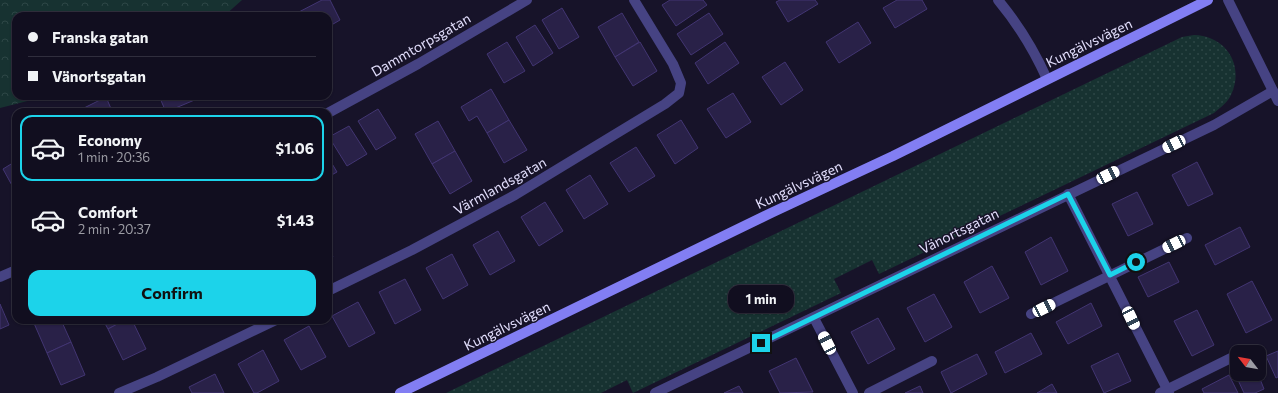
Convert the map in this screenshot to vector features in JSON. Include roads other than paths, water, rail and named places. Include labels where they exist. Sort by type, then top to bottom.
[{"type":"main road","name":"Kungälvsvägen","points":[[400,393],[764,216],[893,156],[1208,0]]},
{"type":"street","name":"Dammtorpsgatan","points":[[332,112],[418,64],[527,0]]},
{"type":"street","name":"Värmlandsgatan","points":[[332,288],[412,250],[515,195],[659,108],[678,93],[681,83],[673,64],[634,0]]},
{"type":"street","points":[[998,0],[1014,19],[1038,58],[1047,79]]},
{"type":"street","points":[[1228,0],[1278,102]]},
{"type":"street","name":"Vänortsgatan","points":[[655,393],[1214,125],[1273,91]]},
{"type":"street","points":[[1068,194],[1110,275],[1166,392],[1230,359]]},
{"type":"street","points":[[1031,314],[1187,238]]},
{"type":"street","points":[[0,277],[12,272]]},
{"type":"street","points":[[814,318],[853,393]]},
{"type":"street","points":[[119,393],[157,377],[268,324]]},
{"type":"street","points":[[869,393],[932,361]]}]
